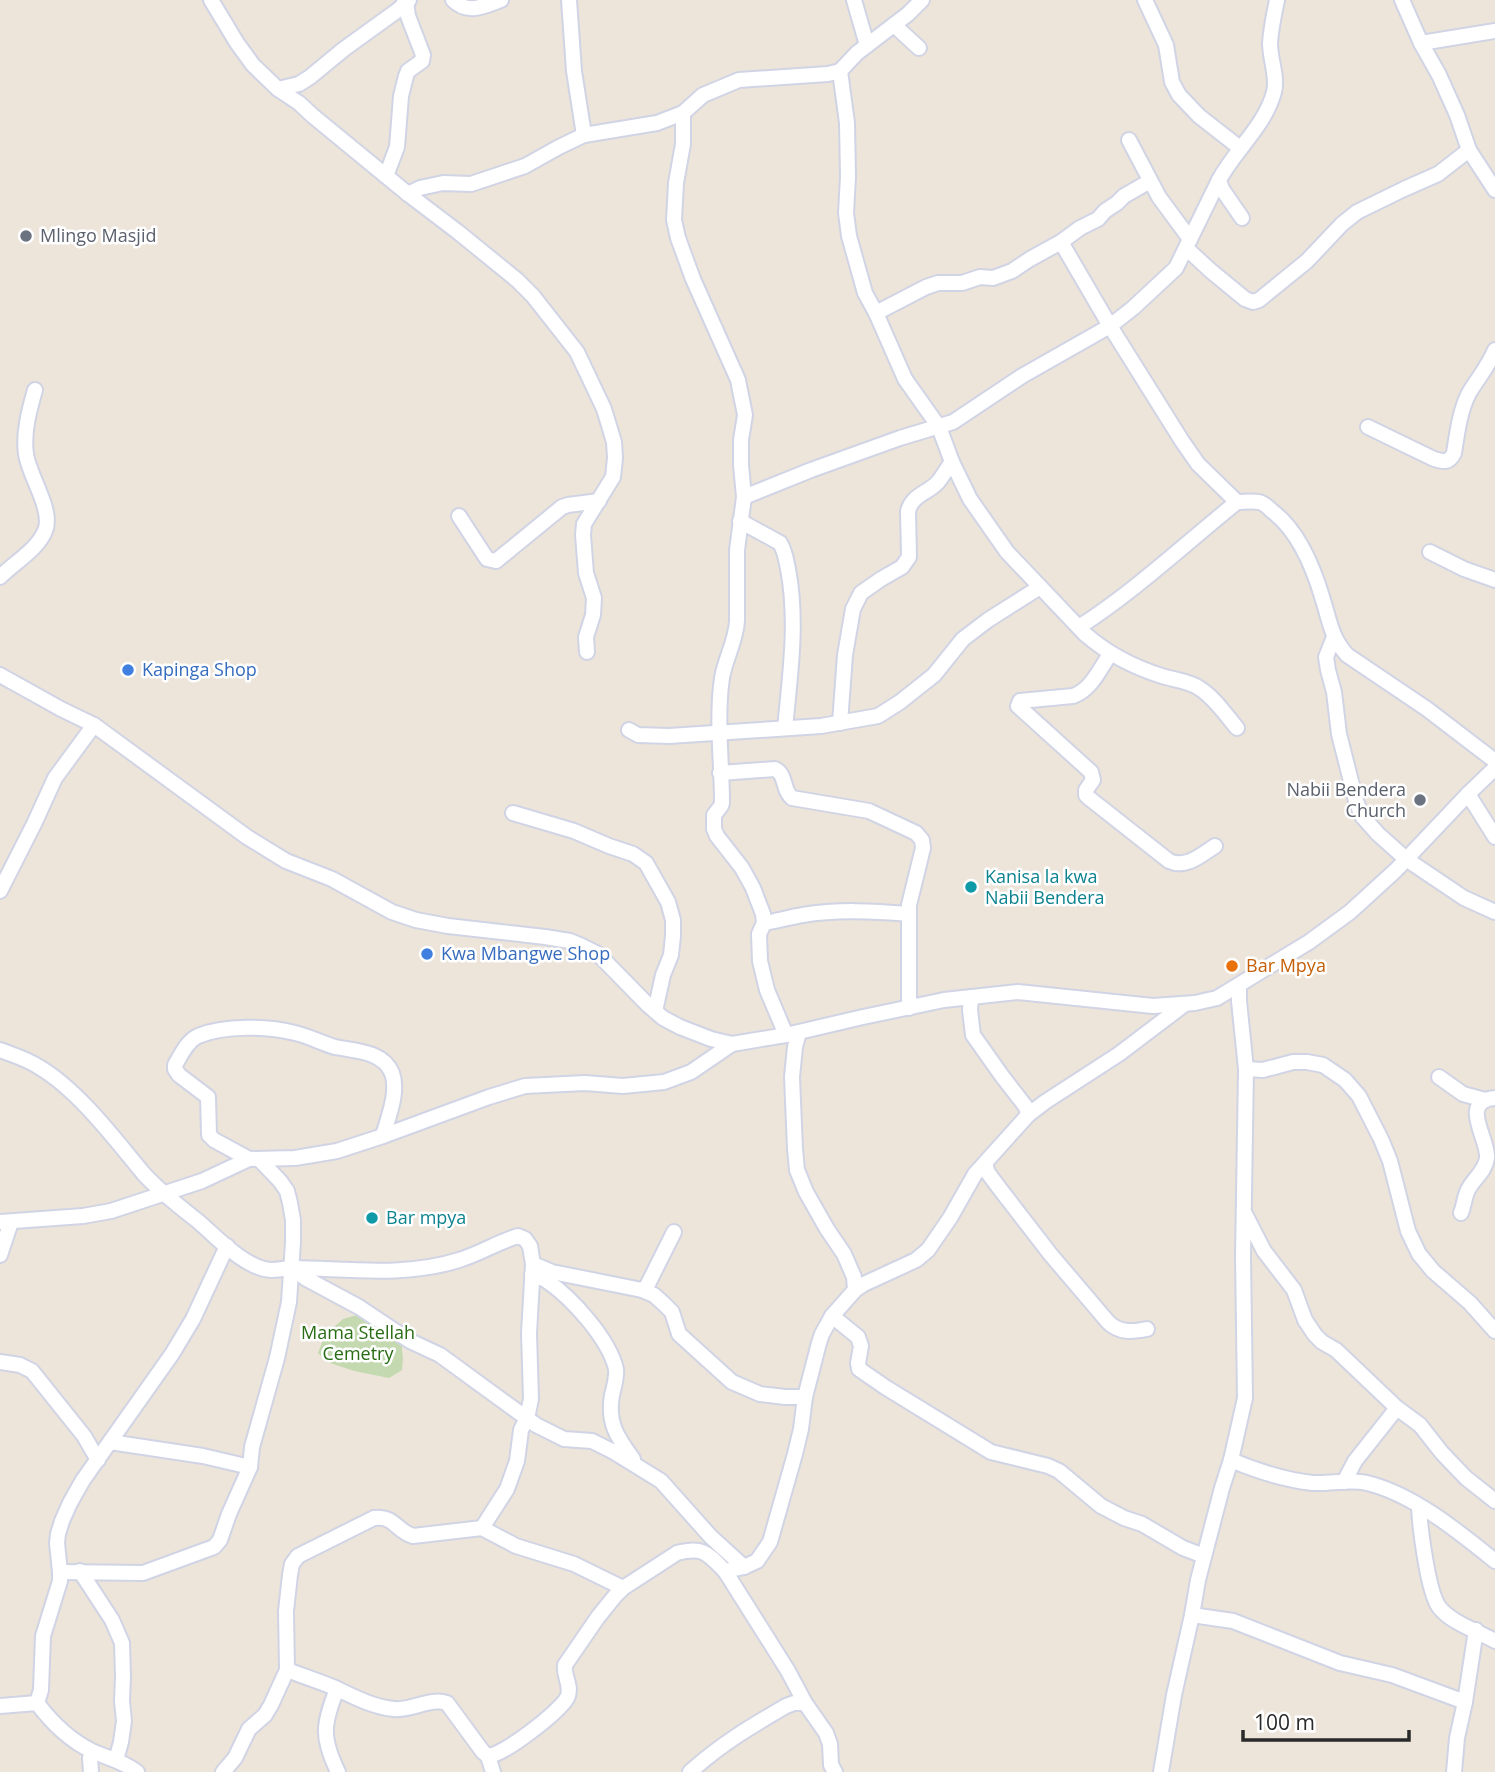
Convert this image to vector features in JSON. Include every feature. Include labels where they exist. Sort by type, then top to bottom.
[{"type":"street","points":[[211,0],[249,61],[278,89],[299,103],[517,280],[577,352],[604,410],[614,442],[615,458],[613,477],[584,524],[586,573],[594,598],[593,615],[586,637],[587,652]]},
{"type":"street","points":[[453,0],[466,8],[501,0]]},
{"type":"street","points":[[569,0],[574,71],[584,135]]},
{"type":"street","points":[[854,0],[867,45]]},
{"type":"street","points":[[408,194],[433,185],[471,184],[507,173],[584,135],[657,123],[683,113],[703,95],[739,80],[840,71],[922,0]]},
{"type":"street","points":[[1145,0],[1166,45],[1172,82],[1179,95],[1199,116],[1240,148]]},
{"type":"street","points":[[744,497],[900,438],[953,422],[1022,376],[1110,326],[1176,268],[1227,165],[1266,112],[1274,91],[1270,44],[1277,0]]},
{"type":"street","points":[[1402,0],[1457,115],[1469,149],[1495,190]]},
{"type":"street","points":[[278,89],[299,84],[310,77],[407,1]]},
{"type":"street","points":[[386,176],[397,147],[401,96],[406,76],[408,71],[422,61],[423,55],[408,16],[407,1]]},
{"type":"street","points":[[894,24],[919,48]]},
{"type":"street","points":[[1421,43],[1495,31]]},
{"type":"street","points":[[840,71],[847,123],[846,213],[849,236],[865,293],[905,379],[939,427],[970,499],[1007,552],[1085,634],[1110,654],[1141,669],[1198,687],[1208,694],[1237,728]]},
{"type":"street","points":[[683,113],[683,144],[676,183],[674,220],[693,279],[738,380],[745,415],[741,440],[744,497],[737,550],[737,631],[722,677],[722,803],[714,815],[715,829],[717,836],[742,868],[763,914],[764,923],[759,934],[760,961],[767,990],[792,1034],[795,1047],[792,1077],[797,1170],[806,1192],[844,1254],[854,1277],[855,1290]]},
{"type":"street","points":[[1129,140],[1159,197],[1188,243],[1211,271],[1250,301],[1259,300],[1307,261],[1357,212],[1438,174],[1469,149]]},
{"type":"street","points":[[1219,180],[1242,218]]},
{"type":"street","points":[[876,313],[926,287],[962,283],[980,277],[993,278],[1012,271],[1098,219],[1124,196],[1150,181]]},
{"type":"street","points":[[1061,242],[1110,326],[1198,464],[1237,502]]},
{"type":"street","points":[[1368,427],[1434,459],[1445,462],[1450,460],[1454,453],[1465,402],[1489,365],[1495,350]]},
{"type":"street","points":[[0,577],[37,544],[48,521],[26,455],[28,413],[34,390]]},
{"type":"street","points":[[840,723],[845,655],[853,609],[861,593],[902,567],[909,557],[908,511],[912,500],[939,481],[952,461]]},
{"type":"street","points":[[459,516],[487,559],[496,561],[562,507],[599,501]]},
{"type":"street","points":[[1079,627],[1237,502],[1261,502],[1281,517],[1304,552],[1322,595],[1334,637],[1346,655],[1427,709],[1495,761]]},
{"type":"street","points":[[740,521],[780,543],[784,548],[793,594],[793,639],[785,728]]},
{"type":"street","points":[[1430,552],[1464,569],[1495,580]]},
{"type":"street","points":[[629,730],[638,735],[654,736],[785,728],[878,716],[934,675],[963,639],[1040,587]]},
{"type":"street","points":[[1334,637],[1326,657],[1328,670],[1334,692],[1339,734],[1362,816],[1406,859],[1464,898],[1495,912]]},
{"type":"street","points":[[1110,654],[1080,694],[1020,701],[1017,706],[1091,772],[1093,780],[1086,790],[1086,795],[1169,861],[1188,863],[1215,846]]},
{"type":"street","points":[[0,675],[94,725],[247,837],[286,861],[332,879],[392,912],[416,920],[545,937],[582,946],[598,954],[663,1018],[688,1031],[732,1044],[792,1034],[944,1000],[1018,992],[1153,1006],[1186,1004],[1217,998],[1309,942],[1350,912],[1396,870],[1495,768]]},
{"type":"street","points":[[0,891],[55,778],[94,725]]},
{"type":"street","points":[[720,773],[775,769],[784,779],[784,789],[792,799],[869,811],[916,833],[922,840],[923,848],[909,905],[909,1008]]},
{"type":"street","points":[[1468,794],[1495,837]]},
{"type":"street","points":[[513,813],[574,831],[633,854],[646,863],[668,902],[673,928],[671,955],[663,975],[655,1011]]},
{"type":"street","points":[[764,923],[804,914],[909,914]]},
{"type":"street","points":[[1161,1772],[1174,1695],[1204,1556],[1242,1417],[1246,1387],[1243,1211],[1246,1069],[1239,985]]},
{"type":"street","points":[[971,997],[973,1035],[1026,1107],[1028,1115]]},
{"type":"street","points":[[725,1570],[744,1567],[757,1561],[769,1542],[798,1442],[805,1397],[822,1334],[832,1316],[855,1290],[916,1260],[928,1250],[959,1205],[969,1183],[1028,1115],[1119,1054],[1186,1004]]},
{"type":"street","points":[[60,1572],[143,1573],[214,1547],[220,1540],[250,1466],[252,1447],[271,1381],[289,1302],[293,1220],[290,1203],[287,1191],[280,1181],[254,1159],[209,1135],[208,1097],[175,1069],[191,1040],[200,1035],[240,1028],[278,1030],[296,1033],[332,1046],[369,1053],[386,1063],[395,1085],[383,1136]]},
{"type":"street","points":[[0,1255],[5,1222],[111,1211],[202,1181],[254,1159],[312,1156],[347,1148],[525,1086],[585,1083],[623,1086],[664,1082],[691,1072],[732,1044]]},
{"type":"street","points":[[0,1050],[29,1061],[58,1079],[164,1193],[227,1246],[260,1268],[279,1271],[291,1268],[353,1271],[411,1269],[460,1260],[519,1236],[525,1239],[530,1246],[533,1270],[529,1333],[531,1399],[521,1430],[517,1461],[507,1489],[482,1528]]},
{"type":"street","points":[[1246,1069],[1263,1070],[1278,1065],[1307,1062],[1323,1065],[1345,1080],[1365,1107],[1381,1139],[1390,1161],[1408,1231],[1419,1254],[1495,1331]]},
{"type":"street","points":[[1439,1077],[1463,1094],[1490,1099]]},
{"type":"street","points":[[1461,1213],[1468,1189],[1483,1170],[1487,1158],[1485,1144],[1476,1122],[1479,1105],[1490,1099]]},
{"type":"street","points":[[985,1164],[988,1173],[1051,1255],[1108,1322],[1123,1330],[1147,1329]]},
{"type":"street","points":[[1243,1211],[1264,1251],[1290,1283],[1305,1320],[1315,1335],[1336,1350],[1397,1408],[1420,1425],[1466,1478],[1495,1501]]},
{"type":"street","points":[[642,1290],[648,1286],[674,1232]]},
{"type":"street","points":[[37,1703],[41,1690],[43,1636],[60,1581],[58,1534],[70,1503],[83,1480],[172,1354],[193,1319],[227,1246]]},
{"type":"street","points":[[291,1268],[304,1278],[359,1307],[410,1341],[440,1354],[536,1425],[565,1439],[592,1441],[661,1481],[711,1537],[744,1567]]},
{"type":"street","points":[[533,1270],[642,1290],[654,1295],[672,1312],[679,1334],[732,1382],[760,1394],[805,1397]]},
{"type":"street","points":[[533,1270],[563,1294],[605,1341],[617,1371],[611,1402],[613,1427],[638,1466]]},
{"type":"street","points":[[832,1316],[858,1337],[861,1346],[859,1369],[885,1387],[992,1452],[1059,1471],[1101,1506],[1204,1556]]},
{"type":"street","points":[[0,1362],[20,1365],[32,1371],[84,1436],[98,1460]]},
{"type":"street","points":[[1344,1482],[1355,1461],[1397,1408]]},
{"type":"street","points":[[110,1442],[250,1466]]},
{"type":"street","points":[[1231,1460],[1288,1479],[1315,1483],[1356,1481],[1374,1485],[1405,1498],[1495,1561]]},
{"type":"street","points":[[1419,1507],[1427,1567],[1439,1607],[1448,1616],[1495,1641]]},
{"type":"street","points":[[223,1772],[235,1758],[249,1729],[265,1715],[287,1670],[286,1611],[292,1564],[299,1556],[374,1518],[387,1518],[405,1534],[413,1536],[482,1528],[516,1546],[574,1564],[623,1588]]},
{"type":"street","points":[[488,1756],[496,1755],[518,1742],[566,1699],[569,1692],[565,1665],[598,1617],[623,1588],[677,1553],[702,1551],[725,1570],[805,1703],[827,1733],[831,1765],[835,1772]]},
{"type":"street","points":[[80,1571],[112,1620],[122,1643],[124,1721],[116,1760]]},
{"type":"street","points":[[1192,1615],[1233,1621],[1340,1663],[1392,1675],[1465,1702]]},
{"type":"street","points":[[1454,1772],[1457,1738],[1476,1630]]},
{"type":"street","points":[[287,1670],[363,1702],[394,1709],[407,1709],[441,1701],[447,1703],[488,1756],[493,1772]]},
{"type":"street","points":[[337,1689],[325,1728],[329,1750],[338,1772]]},
{"type":"street","points":[[0,1706],[37,1703]]},
{"type":"street","points":[[37,1703],[61,1731],[93,1752],[116,1760],[137,1772]]},
{"type":"street","points":[[690,1772],[712,1752],[737,1735],[786,1706],[805,1703]]},
{"type":"street","points":[[91,1772],[90,1758],[93,1752]]},
{"type":"green space","name":"Mama Stellah Cemetry","points":[[360,1314],[401,1339],[402,1370],[389,1378],[327,1362],[318,1353],[325,1335],[343,1319]]},
{"type":"place","name":"Mlingo Masjid","points":[[26,236]]},
{"type":"place","name":"Kapinga Shop","points":[[128,670]]},
{"type":"place","name":"Nabii Bendera Church","points":[[1420,800]]},
{"type":"place","name":"Kanisa la kwa Nabii Bendera","points":[[971,887]]},
{"type":"place","name":"Kwa Mbangwe Shop","points":[[427,954]]},
{"type":"place","name":"Bar Mpya","points":[[1232,966]]},
{"type":"place","name":"Bar mpya","points":[[372,1218]]}]
